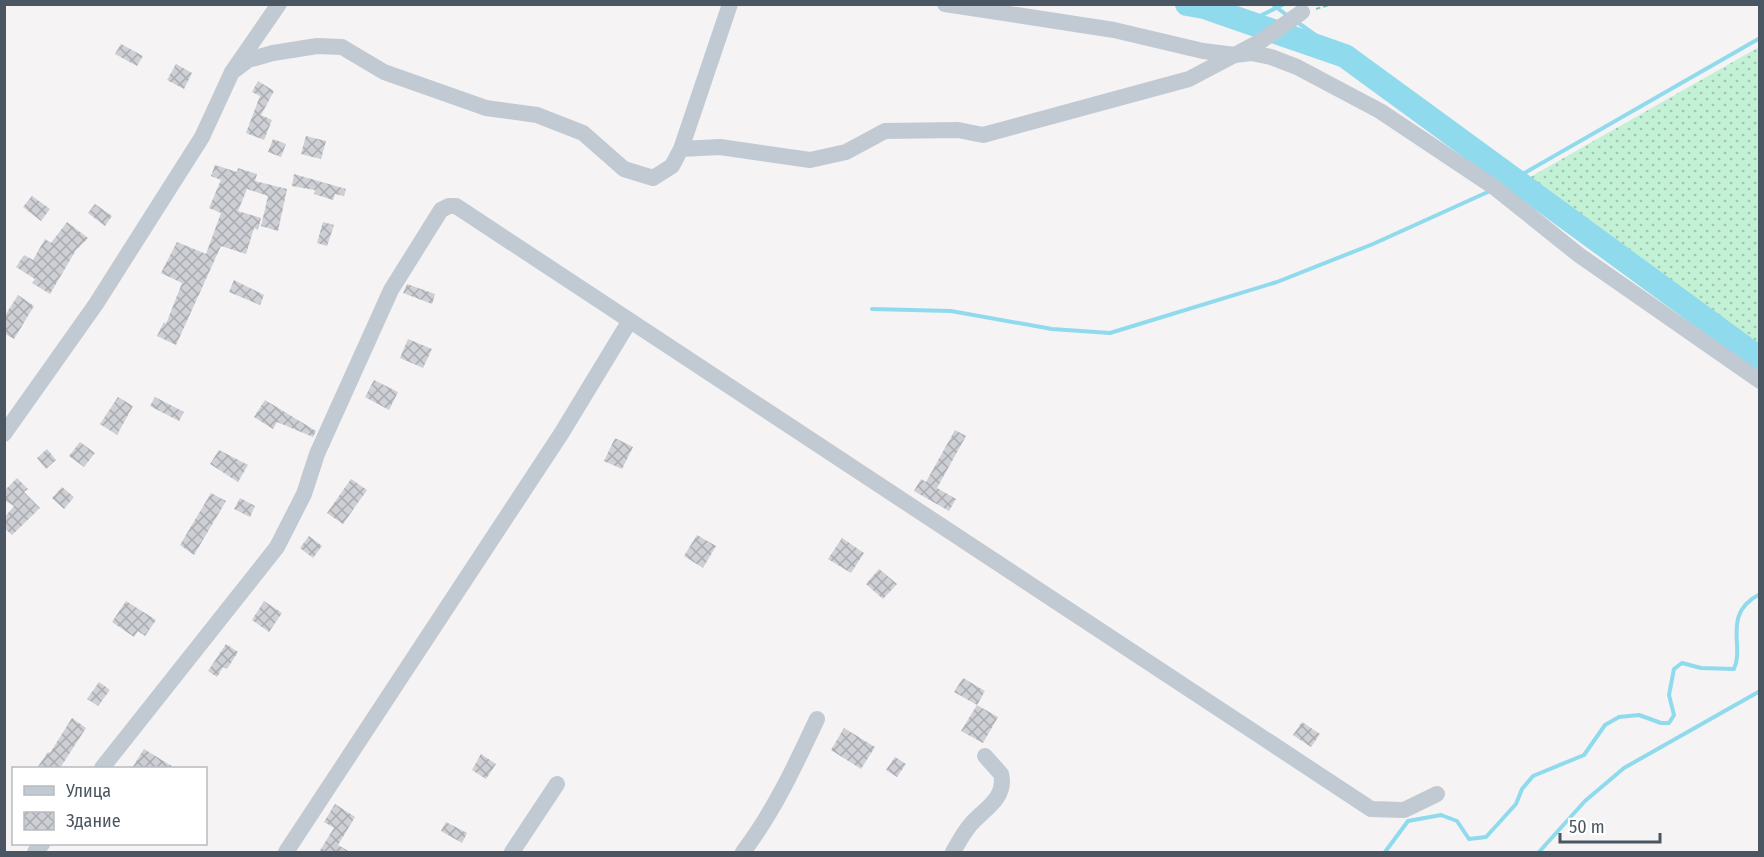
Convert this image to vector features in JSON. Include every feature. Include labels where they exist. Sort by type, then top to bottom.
[{"type":"street","points":[[4,434],[96,304],[202,137],[232,72],[279,4]]},
{"type":"street","points":[[232,72],[248,60],[273,53],[317,46],[342,47],[396,76],[486,108],[537,115],[583,133],[624,170],[653,178],[672,166],[681,149],[730,4]]},
{"type":"street","points":[[945,4],[1114,30],[1203,51],[1234,55],[1251,53],[1297,67],[1380,111],[1494,187],[1579,255],[1760,381]]},
{"type":"street","points":[[681,149],[720,147],[810,160],[846,152],[885,131],[958,130],[983,135],[1189,79],[1261,41],[1302,12]]},
{"type":"street","points":[[103,767],[277,547],[304,494],[316,454],[391,290],[441,210],[449,206],[456,206],[1371,809],[1404,810],[1437,794]]},
{"type":"street","points":[[286,852],[561,434],[629,322]]},
{"type":"street","points":[[743,852],[761,829],[787,784],[817,719]]},
{"type":"street","points":[[953,852],[971,824],[990,807],[1001,792],[1001,774],[985,756]]},
{"type":"street","points":[[512,852],[557,784]]},
{"type":"green space","points":[[1759,47],[1759,349],[1525,180]]},
{"type":"building","points":[[121,44],[143,56],[137,66],[115,54]]},
{"type":"building","points":[[176,64],[192,73],[184,89],[167,80]]},
{"type":"building","points":[[258,81],[274,91],[261,115],[272,120],[264,140],[246,133],[260,96],[252,92]]},
{"type":"building","points":[[306,136],[326,141],[321,159],[301,154]]},
{"type":"building","points":[[273,139],[286,144],[281,157],[268,152]]},
{"type":"building","points":[[215,165],[237,172],[238,168],[257,174],[255,181],[287,189],[278,231],[261,226],[268,196],[247,189],[238,211],[261,218],[258,230],[254,228],[246,254],[221,246],[176,345],[157,336],[164,322],[166,324],[182,283],[161,273],[177,242],[206,254],[221,213],[209,208],[221,180],[211,176]]},
{"type":"building","points":[[294,174],[346,189],[344,196],[335,194],[333,200],[314,194],[315,190],[292,186]]},
{"type":"building","points":[[32,196],[50,209],[41,221],[23,207]]},
{"type":"building","points":[[95,204],[112,216],[105,226],[88,213]]},
{"type":"building","points":[[67,222],[88,238],[76,250],[50,294],[32,283],[35,279],[16,267],[24,255],[33,260],[45,239],[51,243]]},
{"type":"building","points":[[323,222],[334,225],[327,246],[317,243]]},
{"type":"building","points":[[234,280],[264,295],[260,305],[229,292]]},
{"type":"building","points":[[407,284],[435,294],[432,304],[403,293]]},
{"type":"building","points":[[18,295],[34,306],[14,339],[4,333],[4,317]]},
{"type":"building","points":[[408,339],[432,349],[423,368],[400,358]]},
{"type":"building","points":[[374,380],[398,392],[389,410],[365,397]]},
{"type":"building","points":[[118,397],[133,406],[117,435],[100,424]]},
{"type":"building","points":[[155,397],[184,412],[179,421],[150,406]]},
{"type":"building","points":[[265,400],[316,431],[313,437],[277,422],[273,429],[254,417]]},
{"type":"building","points":[[955,430],[966,436],[937,488],[956,499],[949,511],[914,491],[921,479],[926,482]]},
{"type":"building","points":[[615,438],[633,447],[622,469],[604,461]]},
{"type":"building","points":[[80,442],[95,453],[84,467],[69,456]]},
{"type":"building","points":[[47,449],[56,460],[46,469],[37,458]]},
{"type":"building","points":[[219,450],[248,465],[238,482],[210,464]]},
{"type":"building","points":[[17,478],[28,489],[24,492],[40,508],[12,535],[4,528],[4,518],[14,506],[4,500],[4,491]]},
{"type":"building","points":[[351,479],[367,490],[343,524],[327,513]]},
{"type":"building","points":[[62,487],[74,497],[64,509],[52,498]]},
{"type":"building","points":[[211,493],[226,501],[194,555],[180,545]]},
{"type":"building","points":[[240,498],[255,506],[250,517],[234,509]]},
{"type":"building","points":[[697,535],[716,546],[703,568],[684,556]]},
{"type":"building","points":[[309,536],[322,546],[313,558],[300,548]]},
{"type":"building","points":[[842,538],[864,553],[851,573],[828,559]]},
{"type":"building","points":[[879,569],[897,584],[883,599],[866,584]]},
{"type":"building","points":[[126,601],[156,620],[145,636],[138,631],[134,637],[112,622]]},
{"type":"building","points":[[264,601],[282,613],[269,632],[252,620]]},
{"type":"building","points":[[226,644],[238,652],[227,669],[223,667],[217,677],[208,671]]},
{"type":"building","points":[[963,678],[985,691],[977,705],[954,692]]},
{"type":"building","points":[[99,682],[110,690],[98,706],[87,699]]},
{"type":"building","points":[[977,705],[998,717],[983,743],[961,731]]},
{"type":"building","points":[[72,718],[86,728],[61,767],[38,767],[48,752],[50,753]]},
{"type":"building","points":[[1302,722],[1320,734],[1311,747],[1293,735]]},
{"type":"building","points":[[844,728],[875,747],[861,769],[831,750]]},
{"type":"building","points":[[144,749],[173,767],[133,767]]},
{"type":"building","points":[[481,754],[496,764],[486,779],[472,770]]},
{"type":"building","points":[[895,757],[906,764],[897,777],[886,770]]},
{"type":"building","points":[[335,804],[355,817],[338,845],[350,852],[319,852],[334,828],[324,822]]},
{"type":"building","points":[[446,822],[467,833],[462,843],[441,831]]},
{"type":"waterway","points":[[1187,4],[1204,7],[1345,56],[1760,359]]},
{"type":"waterway","points":[[1272,4],[1288,16]]},
{"type":"waterway","points":[[1248,22],[1284,4]]},
{"type":"waterway","points":[[1297,22],[1345,56]]},
{"type":"waterway","points":[[1500,187],[1760,38]]},
{"type":"waterway","points":[[872,309],[951,311],[1052,329],[1110,333],[1277,282],[1373,244],[1490,191]]},
{"type":"waterway","points":[[1385,852],[1408,821],[1441,815],[1457,821],[1469,839],[1486,837],[1516,804],[1522,789],[1533,776],[1584,755],[1605,725],[1619,717],[1639,715],[1661,723],[1669,723],[1674,715],[1669,695],[1674,669],[1682,663],[1701,668],[1734,669],[1737,660],[1736,630],[1741,611],[1748,602],[1760,594]]},
{"type":"waterway","points":[[1539,852],[1585,801],[1624,768],[1760,691]]}]
